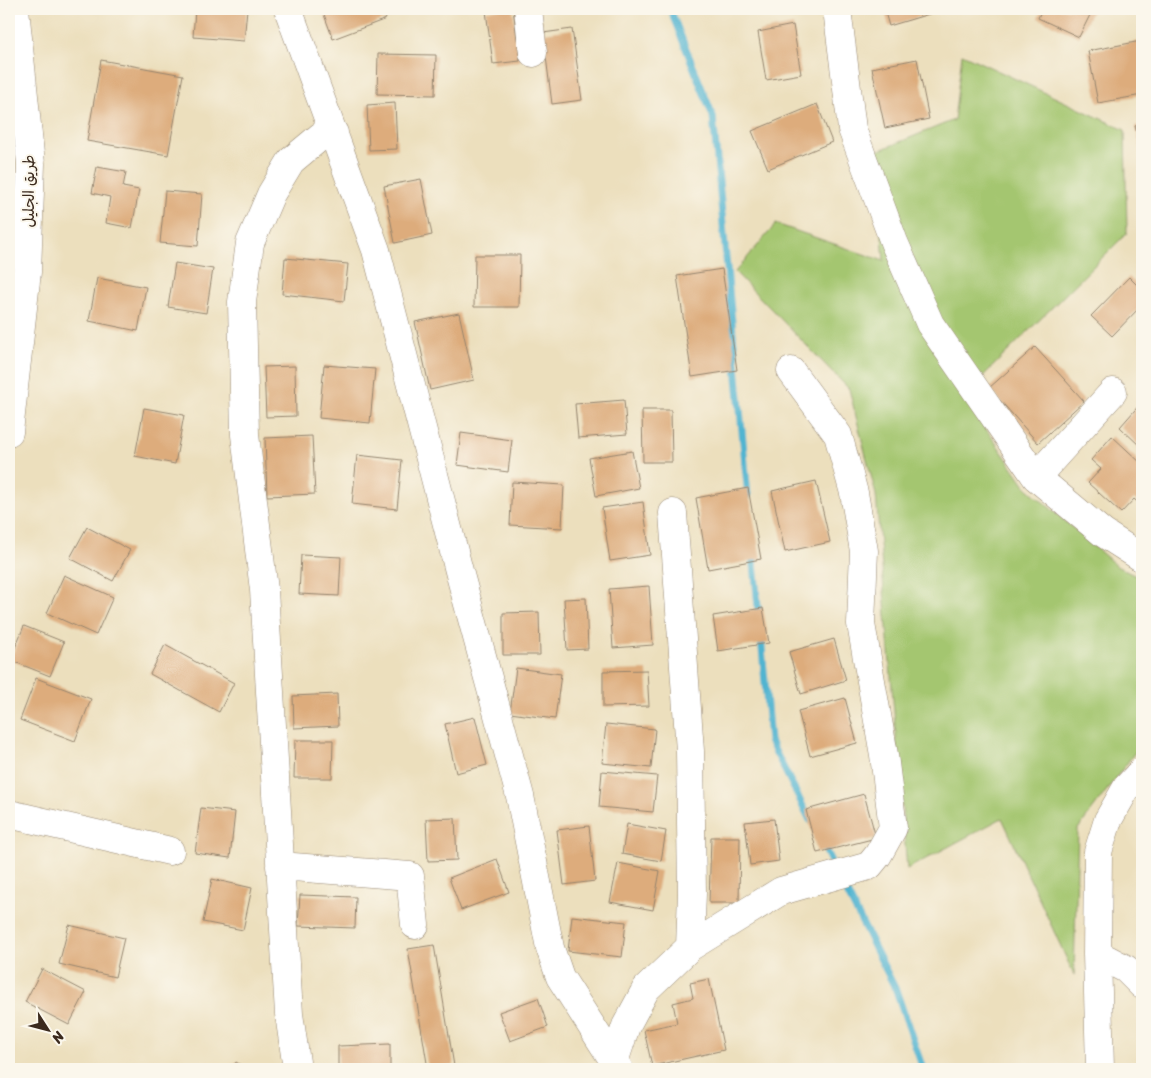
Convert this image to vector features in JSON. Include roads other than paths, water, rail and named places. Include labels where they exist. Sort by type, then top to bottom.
[{"type":"street","name":"طريق الجليل","points":[[9,432],[27,272],[31,164],[15,9]]},
{"type":"street","points":[[288,9],[376,250],[459,571],[520,796],[550,948],[560,977],[616,1066]]},
{"type":"street","points":[[528,9],[533,53]]},
{"type":"street","points":[[837,9],[852,129],[894,242],[930,324],[1036,477],[1103,533],[1142,558]]},
{"type":"street","points":[[297,1069],[289,1014],[264,590],[244,435],[242,302],[250,243],[271,194],[291,161],[321,136],[334,133]]},
{"type":"street","points":[[616,1066],[626,1026],[646,989],[690,947],[781,891],[869,866],[878,855],[893,828],[884,755],[861,624],[864,551],[854,493],[838,435],[791,371]]},
{"type":"street","points":[[1036,477],[1113,392]]},
{"type":"street","points":[[673,513],[690,751],[692,893],[690,947]]},
{"type":"street","points":[[1100,1069],[1097,954],[1098,852],[1108,820],[1126,788],[1142,771]]},
{"type":"street","points":[[9,814],[170,852]]},
{"type":"street","points":[[280,866],[410,876],[416,926]]},
{"type":"street","points":[[1097,954],[1126,969],[1142,985]]},
{"type":"waterway","points":[[670,9],[713,116],[748,496]]},
{"type":"waterway","points":[[753,552],[759,618]]},
{"type":"waterway","points":[[761,636],[770,741],[810,820]]},
{"type":"waterway","points":[[822,843],[835,870]]},
{"type":"waterway","points":[[840,879],[896,990],[923,1069]]}]
